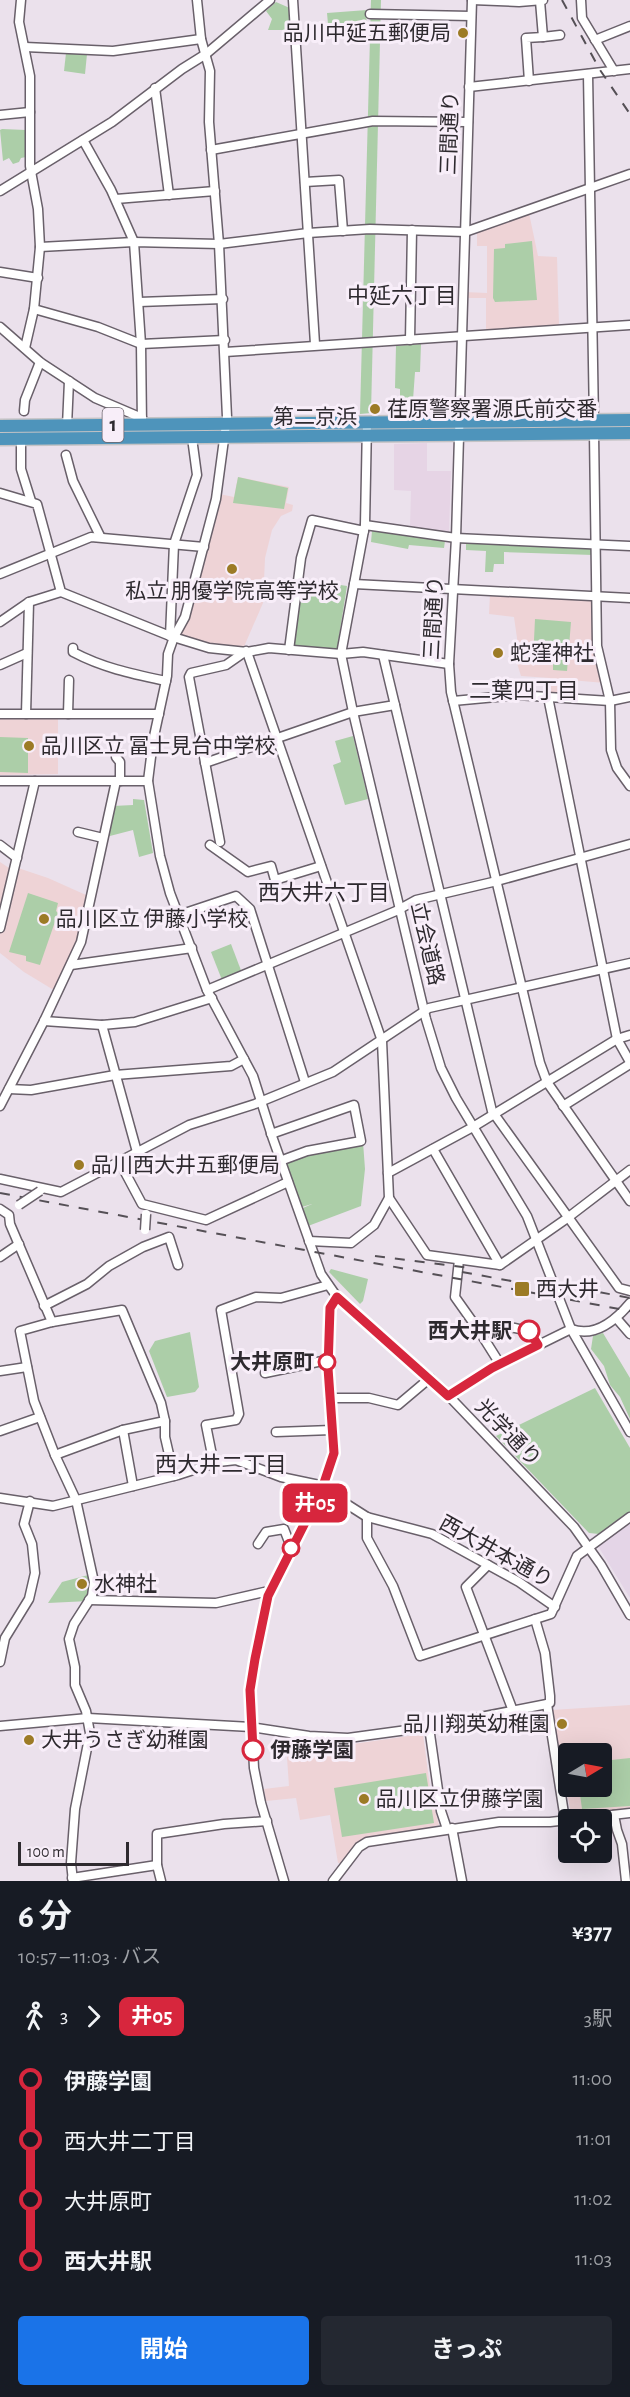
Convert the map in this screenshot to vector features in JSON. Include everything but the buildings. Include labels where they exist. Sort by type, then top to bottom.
[{"type":"highway","name":"第二京浜","points":[[0,426],[67,426],[142,421],[226,431],[367,436],[458,435],[594,427],[630,420]]},
{"type":"highway","name":"第二京浜","points":[[0,439],[192,438],[226,431],[367,423],[458,422],[594,427],[630,433]]},
{"type":"street","points":[[21,0],[19,22],[30,76],[31,172],[38,209],[40,247],[34,309],[25,348]]},
{"type":"street","points":[[172,636],[185,617],[204,547],[216,499],[226,431],[223,299],[209,122],[210,71],[201,39],[197,0]]},
{"type":"street","points":[[0,191],[112,122],[182,69],[206,54],[270,0]]},
{"type":"street","points":[[293,0],[315,344]]},
{"type":"street","points":[[472,0],[545,0]]},
{"type":"street","name":"三間通り","points":[[472,0],[456,538],[449,664],[453,701],[540,1063],[547,1082],[630,1201]]},
{"type":"street","points":[[581,0],[582,18],[614,71]]},
{"type":"street","points":[[540,1],[543,37]]},
{"type":"street","points":[[370,14],[471,16]]},
{"type":"street","points":[[595,40],[630,26]]},
{"type":"street","points":[[529,81],[526,38],[560,35]]},
{"type":"street","points":[[25,47],[113,51],[201,39]]},
{"type":"street","points":[[469,87],[630,69]]},
{"type":"street","points":[[588,75],[597,646],[610,701],[611,750],[617,768],[630,786]]},
{"type":"street","points":[[156,88],[170,195]]},
{"type":"street","points":[[0,115],[30,112]]},
{"type":"street","points":[[211,150],[373,120],[468,122]]},
{"type":"street","points":[[0,327],[40,362],[95,398],[142,421],[141,344],[134,242],[116,199],[83,140]]},
{"type":"street","points":[[40,247],[134,242],[219,244],[343,231],[465,232],[630,174]]},
{"type":"street","points":[[305,182],[339,180],[343,231]]},
{"type":"street","points":[[116,199],[215,191]]},
{"type":"street","points":[[410,340],[412,230]]},
{"type":"street","points":[[0,272],[38,278]]},
{"type":"street","points":[[139,302],[223,299]]},
{"type":"street","points":[[34,309],[98,327],[141,344],[225,340]]},
{"type":"street","points":[[225,352],[315,344],[630,325]]},
{"type":"street","points":[[24,411],[25,400],[40,362]]},
{"type":"street","points":[[67,426],[69,381]]},
{"type":"street","name":"立会道路","points":[[367,423],[365,528],[341,654],[353,712],[425,1012],[442,1070],[473,1127],[527,1216],[571,1329]]},
{"type":"street","points":[[172,636],[174,544],[197,476],[192,438]]},
{"type":"street","points":[[21,439],[21,469],[32,501]]},
{"type":"street","points":[[66,455],[74,482],[100,536]]},
{"type":"street","points":[[0,493],[37,504],[61,592]]},
{"type":"street","points":[[289,650],[301,558],[312,520],[456,538],[630,546]]},
{"type":"street","points":[[0,574],[91,537],[204,547]]},
{"type":"street","points":[[354,584],[630,598]]},
{"type":"street","points":[[0,622],[29,602],[61,592],[172,636],[209,648],[246,651],[268,648],[341,654],[360,652],[449,664]]},
{"type":"street","points":[[26,714],[29,602]]},
{"type":"street","name":"光学通り","points":[[172,636],[147,781],[160,856],[170,893],[209,994],[253,1076],[280,1161],[319,1270],[337,1297],[448,1396],[574,1527],[630,1614]]},
{"type":"street","points":[[73,648],[73,652],[90,661],[117,671],[166,681]]},
{"type":"street","points":[[246,651],[382,1041],[389,1198],[374,1225],[351,1243],[309,1241]]},
{"type":"street","points":[[220,842],[189,677],[191,674],[226,665],[246,651]]},
{"type":"street","points":[[0,665],[27,652]]},
{"type":"street","points":[[383,655],[493,1115],[619,1288],[630,1291]]},
{"type":"street","points":[[68,714],[69,680]]},
{"type":"street","points":[[453,701],[517,695],[610,701],[630,697]]},
{"type":"street","points":[[548,697],[617,1039],[630,1063],[563,1106]]},
{"type":"street","points":[[205,763],[353,712],[395,705]]},
{"type":"street","points":[[0,714],[159,714]]},
{"type":"street","points":[[0,1106],[44,1021],[81,942],[102,838],[118,781],[120,762],[116,757],[116,743]]},
{"type":"street","points":[[0,781],[147,781]]},
{"type":"street","points":[[0,928],[35,781]]},
{"type":"street","points":[[78,832],[102,838]]},
{"type":"street","points":[[44,1021],[102,1025],[135,1022],[209,994],[401,909],[416,900],[497,881],[630,844]]},
{"type":"street","points":[[0,845],[17,858]]},
{"type":"street","points":[[210,845],[249,872],[271,866],[275,880],[321,866]]},
{"type":"street","points":[[179,915],[236,896],[250,909],[305,1082]]},
{"type":"street","points":[[71,965],[192,948]]},
{"type":"street","points":[[0,1179],[61,1192],[189,1125],[255,1104],[260,1100],[333,1072],[429,1008],[630,963]]},
{"type":"street","points":[[102,1025],[137,1152]]},
{"type":"street","points":[[388,1173],[473,1127],[617,1039],[630,1035]]},
{"type":"street","points":[[9,1089],[31,1090],[115,1075],[231,1066],[244,1059]]},
{"type":"street","points":[[271,1134],[354,1105],[357,1110],[362,1141],[307,1150],[280,1161]]},
{"type":"street","points":[[433,1149],[500,1265]]},
{"type":"street","points":[[119,1161],[147,1210],[206,1220],[288,1182]]},
{"type":"street","points":[[389,1198],[427,1254],[500,1265],[568,1218],[630,1170]]},
{"type":"street","points":[[9,1215],[42,1189]]},
{"type":"street","points":[[0,1209],[9,1215],[10,1224],[52,1322]]},
{"type":"street","points":[[143,1247],[147,1210]]},
{"type":"street","points":[[45,1306],[87,1284],[109,1266],[143,1247],[169,1237],[178,1265]]},
{"type":"street","points":[[0,1257],[19,1244]]},
{"type":"street","points":[[459,1260],[455,1297],[477,1328],[486,1330],[502,1327],[529,1331],[538,1345]]},
{"type":"street","points":[[214,1465],[206,1425],[236,1420],[239,1414],[221,1311],[256,1297],[280,1298],[328,1285]]},
{"type":"street","points":[[284,1881],[253,1762],[250,1694],[253,1667],[269,1593],[323,1487],[334,1453],[327,1360],[330,1308],[337,1297]]},
{"type":"street","points":[[448,1396],[500,1364],[571,1329],[579,1332],[596,1330],[617,1319],[630,1303]]},
{"type":"street","points":[[157,1865],[72,1880],[75,1809],[90,1733],[88,1718],[75,1685],[75,1666],[69,1639],[74,1624],[92,1596],[94,1582],[76,1500],[34,1401],[20,1331],[52,1322],[122,1310],[161,1402],[165,1421],[165,1437],[174,1476]]},
{"type":"street","points":[[617,1319],[630,1334]]},
{"type":"street","points":[[571,1329],[630,1432]]},
{"type":"street","points":[[486,1330],[483,1337],[500,1364]]},
{"type":"street","points":[[265,1373],[327,1360]]},
{"type":"street","points":[[0,1371],[27,1367]]},
{"type":"street","points":[[329,1398],[369,1398],[398,1405],[429,1378]]},
{"type":"street","points":[[0,1431],[40,1417]]},
{"type":"street","points":[[55,1455],[123,1430],[165,1421]]},
{"type":"street","points":[[123,1430],[133,1486]]},
{"type":"street","points":[[276,1432],[332,1430]]},
{"type":"street","name":"西大井本通り","points":[[0,1498],[53,1506],[174,1476],[218,1462],[236,1460],[281,1477],[323,1487],[367,1516],[432,1534],[519,1582],[555,1607],[577,1556],[630,1517]]},
{"type":"street","points":[[0,1662],[5,1638],[29,1599],[35,1573],[32,1544],[24,1524],[30,1501]]},
{"type":"street","points":[[367,1516],[368,1538],[393,1586],[420,1656],[551,1614],[555,1607]]},
{"type":"street","points":[[258,1544],[266,1532],[284,1529],[291,1547]]},
{"type":"street","points":[[488,1565],[466,1587],[513,1711]]},
{"type":"street","points":[[89,1600],[216,1603],[264,1592],[269,1593]]},
{"type":"street","points":[[535,1619],[545,1653],[550,1696],[547,1704],[563,1809]]},
{"type":"street","points":[[0,1726],[88,1718],[251,1727],[331,1738],[361,1737],[429,1727],[547,1704]]},
{"type":"street","points":[[429,1727],[441,1811],[450,1828],[462,1881]]},
{"type":"street","points":[[626,1881],[622,1844],[614,1815],[630,1813]]},
{"type":"street","points":[[161,1881],[157,1865],[157,1834],[224,1824],[267,1821]]},
{"type":"street","points":[[333,1881],[359,1847],[367,1842],[499,1822],[558,1821]]},
{"type":"shaded area","points":[[529,213],[538,256],[557,257],[559,325],[486,332],[486,298],[465,298],[465,292],[487,293],[487,246],[477,246],[477,232]]},
{"type":"shaded area","points":[[427,443],[427,471],[451,471],[449,532],[410,527],[411,491],[394,490],[394,444]]},
{"type":"shaded area","name":"私立 朋優学院高等学校","points":[[238,477],[289,487],[286,503],[293,505],[292,511],[281,516],[272,530],[265,558],[263,603],[243,649],[211,646],[177,636],[219,494],[234,497]]},
{"type":"shaded area","points":[[490,594],[594,599],[605,683],[558,679],[558,692],[551,692],[550,678],[521,676],[516,660],[517,638],[514,617],[489,614]]},
{"type":"shaded area","name":"品川区立 冨士見台中学校","points":[[58,717],[58,774],[0,775],[0,718]]},
{"type":"shaded area","name":"品川区立 伊藤小学校","points":[[0,862],[9,868],[8,873],[17,875],[18,868],[86,895],[78,939],[56,988],[52,989],[24,972],[0,953],[0,934],[16,878],[7,876],[0,909]]},
{"type":"shaded area","points":[[630,1521],[630,1598],[598,1546]]},
{"type":"shaded area","points":[[630,1705],[630,1810],[570,1809],[568,1797],[612,1797],[612,1743],[558,1743],[552,1710]]},
{"type":"shaded area","name":"品川区立伊藤学園","points":[[423,1734],[431,1795],[439,1825],[391,1837],[368,1837],[357,1844],[341,1863],[338,1863],[330,1815],[300,1820],[296,1798],[266,1801],[264,1789],[289,1786],[287,1758],[289,1740],[353,1744]]},
{"type":"green space","points":[[371,0],[381,0],[371,413],[360,414]]},
{"type":"green space","points":[[276,2],[292,9],[294,30],[268,30],[272,19],[266,11]]},
{"type":"green space","points":[[367,10],[366,27],[350,27],[349,31],[321,34],[320,25],[328,24],[327,13]]},
{"type":"green space","points":[[66,53],[87,54],[85,74],[64,71]]},
{"type":"green space","points":[[0,130],[26,130],[26,157],[21,158],[19,162],[13,164],[9,158],[3,161]]},
{"type":"green space","points":[[532,241],[537,300],[495,302],[493,298],[494,249],[505,248],[505,244]]},
{"type":"green space","points":[[421,344],[420,372],[415,372],[412,414],[400,414],[400,389],[395,388],[396,346]]},
{"type":"green space","points":[[238,477],[288,488],[284,509],[233,503]]},
{"type":"green space","points":[[372,531],[467,542],[593,549],[593,555],[504,552],[504,564],[494,564],[493,572],[485,572],[486,551],[466,550],[466,544],[445,541],[444,548],[409,545],[408,549],[371,542]]},
{"type":"green space","points":[[303,579],[347,586],[337,649],[292,647]]},
{"type":"green space","points":[[535,619],[571,622],[567,671],[553,670],[553,663],[533,661]]},
{"type":"green space","points":[[353,736],[368,799],[345,805],[333,765],[341,762],[335,741]]},
{"type":"green space","points":[[0,737],[28,738],[28,773],[0,772]]},
{"type":"green space","points":[[133,799],[144,800],[153,853],[139,857],[133,830],[106,837],[113,806],[133,805]]},
{"type":"green space","points":[[28,893],[58,903],[56,911],[58,913],[40,965],[26,961],[26,956],[9,952]]},
{"type":"green space","points":[[231,944],[242,973],[222,980],[211,952]]},
{"type":"green space","points":[[363,1142],[365,1169],[361,1206],[308,1226],[303,1208],[312,1204],[302,1207],[286,1161],[315,1151]]},
{"type":"green space","points":[[331,1269],[368,1279],[363,1301],[360,1304],[329,1272]]},
{"type":"green space","points":[[190,1332],[199,1387],[195,1392],[167,1397],[149,1351],[155,1341]]},
{"type":"green space","points":[[603,1333],[630,1378],[630,1419],[620,1397],[610,1385],[604,1366],[591,1349],[593,1336]]},
{"type":"green space","points":[[595,1388],[630,1448],[630,1513],[599,1534],[589,1533],[496,1436]]},
{"type":"green space","points":[[92,1574],[89,1601],[48,1603],[62,1582]]},
{"type":"green space","points":[[630,1758],[630,1806],[582,1809],[580,1797],[612,1797],[612,1760]]},
{"type":"green space","points":[[426,1773],[434,1823],[342,1837],[334,1788]]},
{"type":"railway","points":[[562,0],[600,70],[630,114]]},
{"type":"railway","points":[[0,1193],[630,1311]]},
{"type":"railway","points":[[375,1256],[470,1268]]},
{"type":"railway","points":[[462,1272],[550,1288]]},
{"type":"railway","points":[[541,1281],[630,1298]]},
{"type":"bus line","name":"井05","points":[[253,1750],[250,1690],[268,1596],[322,1489],[334,1453],[327,1360],[330,1308],[333,1302],[337,1297],[448,1396],[492,1368],[538,1345],[529,1331]]},
{"type":"place","name":"品川中延五郵便局","points":[[463,33]]},
{"type":"place","name":"荏原警察署源氏前交番","points":[[375,409]]},
{"type":"place","name":"私立 朋優学院高等学校","points":[[232,569]]},
{"type":"place","name":"蛇窪神社","points":[[498,653]]},
{"type":"place","name":"品川区立 冨士見台中学校","points":[[29,746]]},
{"type":"place","name":"品川区立 伊藤小学校","points":[[44,919]]},
{"type":"place","name":"品川西大井五郵便局","points":[[79,1165]]},
{"type":"place","name":"西大井","points":[[522,1289]]},
{"type":"place","name":"西大井駅","points":[[529,1331]]},
{"type":"place","name":"大井原町","points":[[327,1362]]},
{"type":"place","name":"水神社","points":[[82,1584]]},
{"type":"place","name":"品川翔英幼稚園","points":[[562,1724]]},
{"type":"place","name":"大井うさぎ幼稚園","points":[[29,1740]]},
{"type":"place","name":"伊藤学園","points":[[253,1750]]},
{"type":"place","name":"品川区立伊藤学園","points":[[364,1799]]},
{"type":"district","name":"中延六丁目","points":[[402,296]]},
{"type":"district","name":"二葉四丁目","points":[[524,691]]},
{"type":"district","name":"西大井六丁目","points":[[324,893]]},
{"type":"district","name":"西大井二丁目","points":[[221,1465]]}]
